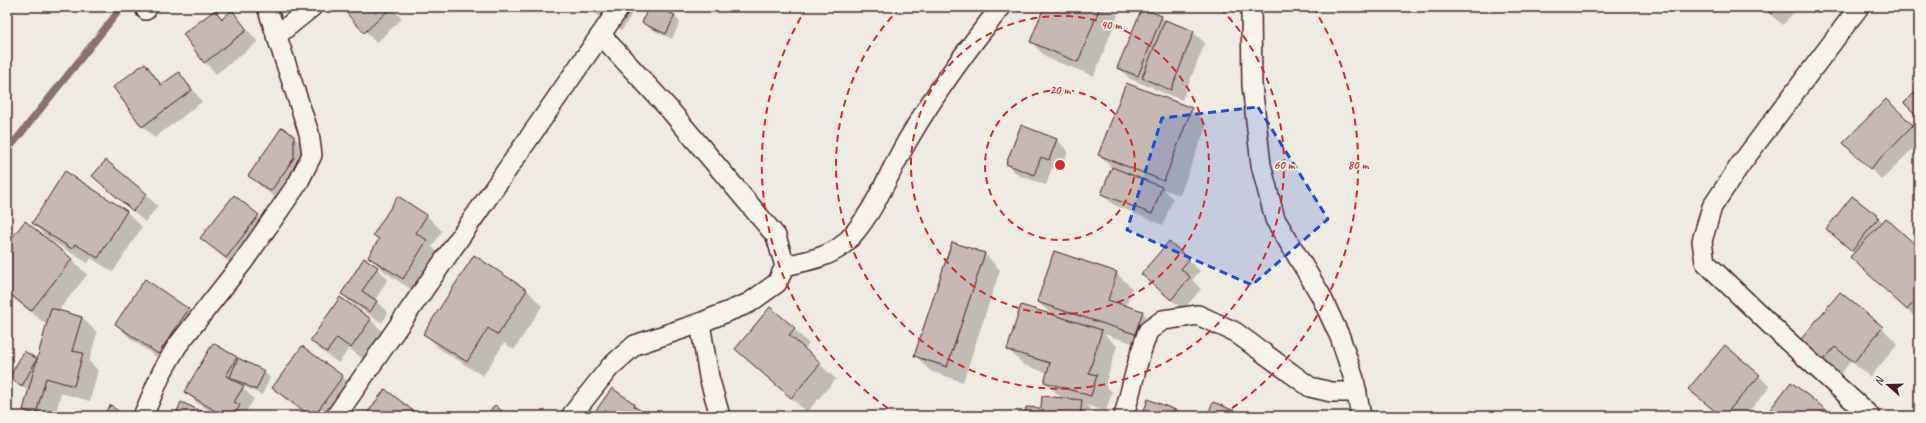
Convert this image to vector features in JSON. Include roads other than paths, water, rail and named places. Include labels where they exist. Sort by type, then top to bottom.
[{"type":"street","points":[[143,416],[162,372],[177,346],[243,262],[298,183],[312,155],[309,133],[267,7]]},
{"type":"street","points":[[276,36],[312,7]]},
{"type":"street","points":[[336,416],[620,7]]},
{"type":"street","points":[[785,266],[823,256],[842,245],[861,227],[897,158],[930,102],[1001,7]]},
{"type":"street","points":[[1251,7],[1252,85],[1260,165],[1276,219],[1320,294],[1340,337],[1357,392],[1361,416]]},
{"type":"street","points":[[1859,7],[1740,165],[1712,207],[1702,241],[1705,262],[1781,335],[1869,415]]},
{"type":"street","points":[[571,416],[610,367],[635,345],[700,324],[749,303],[777,283],[785,266],[776,236],[669,110],[601,35]]},
{"type":"street","points":[[1124,416],[1148,331],[1163,320],[1198,315],[1235,332],[1310,388],[1331,392],[1357,392]]},
{"type":"street","points":[[700,324],[709,378],[720,416]]},
{"type":"waterway","points":[[7,151],[122,7]]}]
